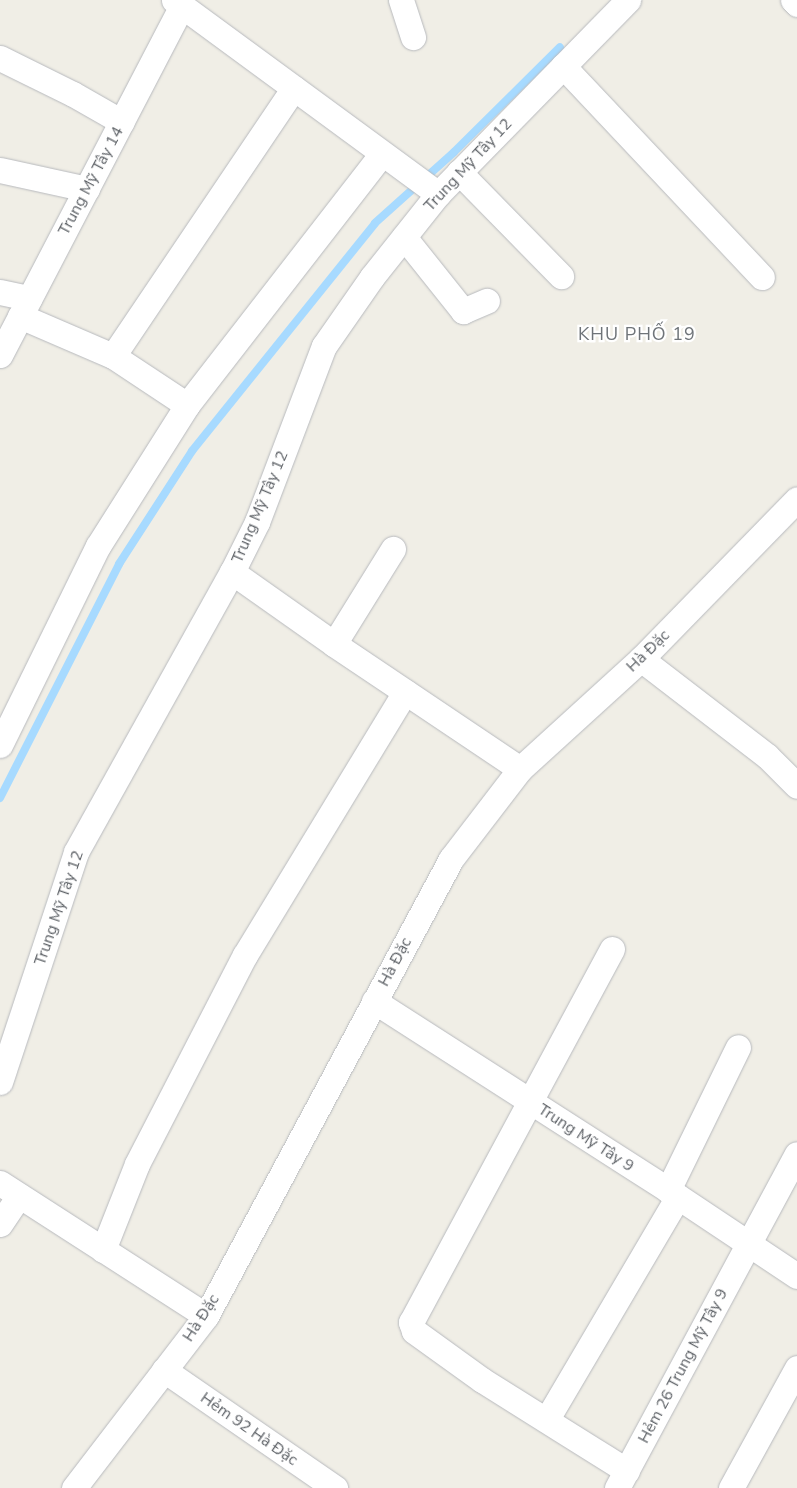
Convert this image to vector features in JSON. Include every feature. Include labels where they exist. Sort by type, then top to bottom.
[{"type":"street","points":[[401,0],[413,37]]},
{"type":"street","name":"Trung Mỹ Tây 12","points":[[0,1082],[76,852],[232,572],[257,522],[324,346],[404,236],[434,191],[459,172],[628,0]]},
{"type":"street","points":[[793,0],[797,4]]},
{"type":"street","points":[[178,3],[434,191]]},
{"type":"street","name":"Trung Mỹ Tây 14","points":[[0,355],[122,122],[178,3]]},
{"type":"street","points":[[0,58],[73,94],[122,122]]},
{"type":"street","points":[[563,66],[762,276]]},
{"type":"street","points":[[113,356],[294,88]]},
{"type":"street","points":[[0,745],[98,546],[187,405],[382,154]]},
{"type":"street","points":[[0,170],[87,189]]},
{"type":"street","points":[[459,172],[561,276]]},
{"type":"street","points":[[404,236],[463,311],[487,301]]},
{"type":"street","points":[[0,292],[113,356],[187,405]]},
{"type":"street","name":"Hà Đặc","points":[[74,1488],[206,1316],[451,859],[520,769],[641,659],[797,499]]},
{"type":"street","points":[[334,644],[393,549]]},
{"type":"street","points":[[232,572],[334,644],[520,769]]},
{"type":"street","points":[[641,659],[767,756],[797,786]]},
{"type":"street","points":[[103,1250],[137,1164],[245,955],[405,692]]},
{"type":"street","points":[[612,949],[411,1322],[414,1331],[421,1337],[517,1403],[547,1419],[622,1479]]},
{"type":"street","name":"Trung Mỹ Tây 9","points":[[374,1001],[673,1193],[797,1276]]},
{"type":"street","points":[[547,1419],[673,1193],[738,1047]]},
{"type":"street","name":"Hẻm 26 Trung Mỹ Tây 9","points":[[622,1479],[797,1154]]},
{"type":"street","points":[[0,1224],[10,1190],[206,1316]]},
{"type":"street","points":[[731,1488],[797,1368]]},
{"type":"street","name":"Hẻm 92 Hà Đặc","points":[[164,1370],[335,1488]]},
{"type":"waterway","points":[[0,798],[119,564],[192,451],[375,223],[454,152],[560,47]]},
{"type":"district","name":"KHU PHỐ 19","points":[[637,334]]}]
